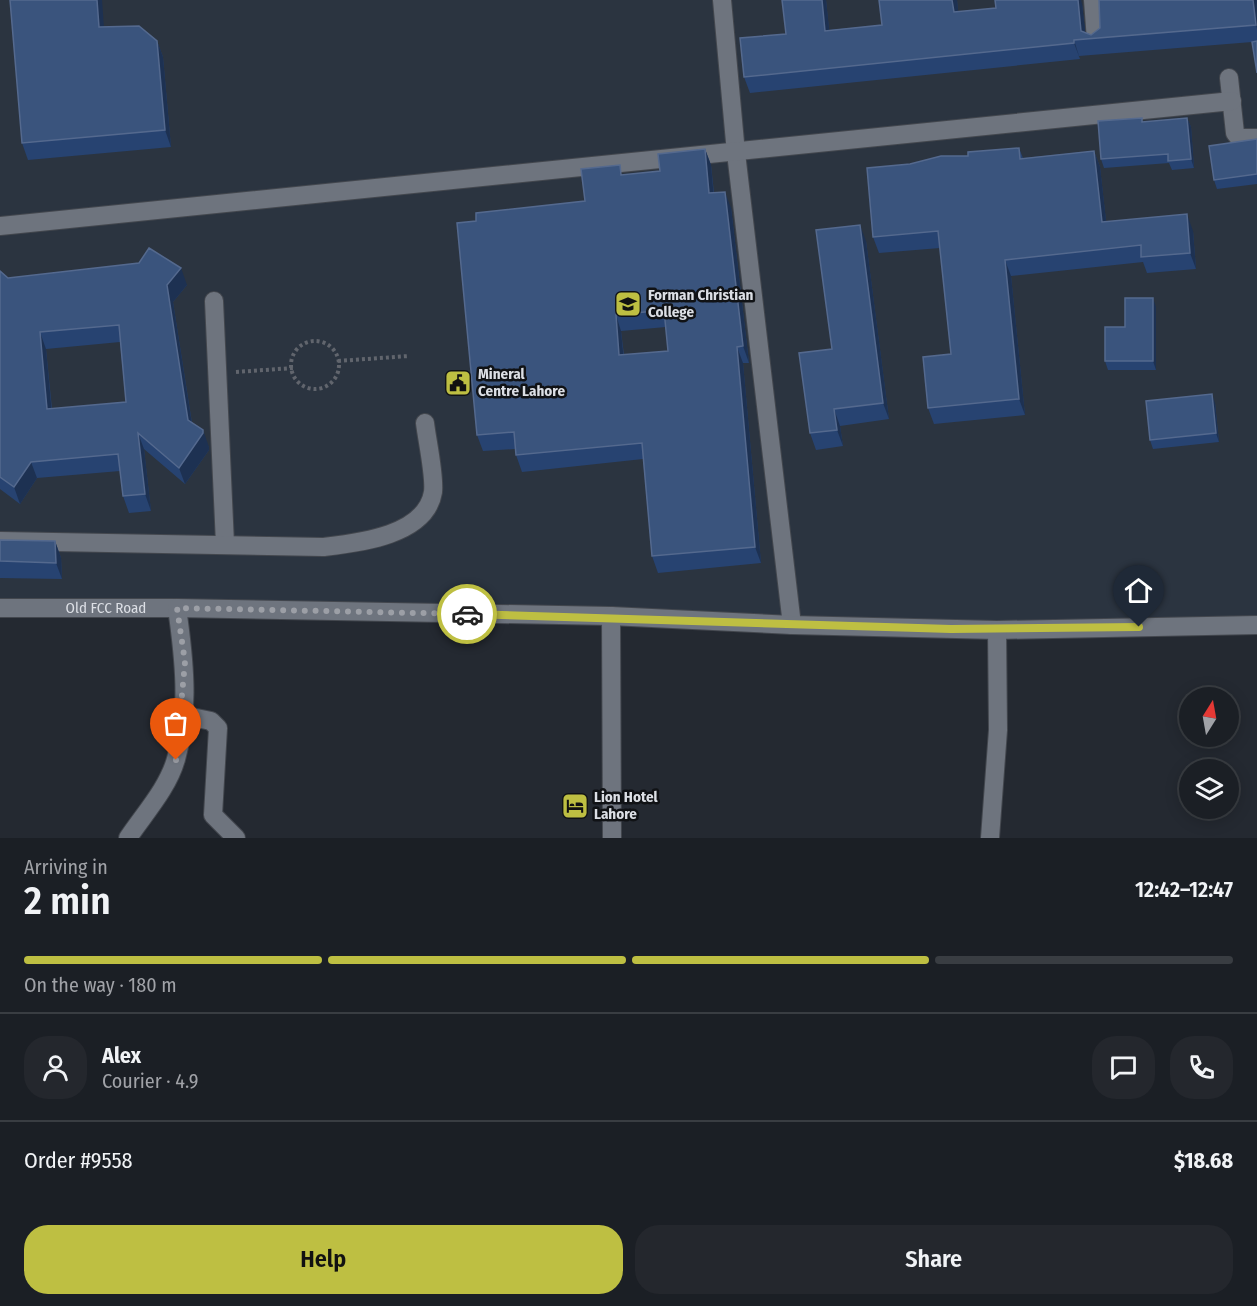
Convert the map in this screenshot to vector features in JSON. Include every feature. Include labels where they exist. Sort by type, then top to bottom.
[{"type":"street","points":[[722,0],[736,153],[792,626]]},
{"type":"street","points":[[1093,0],[1096,40]]},
{"type":"street","points":[[1229,78],[1235,133],[1239,138],[1257,138]]},
{"type":"street","points":[[0,226],[1232,101]]},
{"type":"street","points":[[214,301],[225,544]]},
{"type":"street","points":[[0,541],[323,547],[360,543],[394,534],[422,515],[433,493],[425,423]]},
{"type":"street","name":"Old FCC Road","points":[[0,608],[177,608],[611,616],[792,626],[997,630],[1257,625]]},
{"type":"street","points":[[128,838],[159,794],[176,760],[182,715],[185,662],[177,608]]},
{"type":"street","points":[[611,616],[612,838]]},
{"type":"street","points":[[990,838],[998,730],[997,630]]},
{"type":"street","points":[[182,715],[211,721],[218,728],[213,815],[236,838]]},
{"type":"path","points":[[312,340],[330,345],[338,362],[334,379],[328,387],[318,390],[300,384],[293,368],[297,350],[312,340]]},
{"type":"path","points":[[338,362],[410,356]]},
{"type":"path","points":[[217,374],[293,368]]},
{"type":"shaded area","name":"Forman Christian College","points":[[0,0],[1257,0],[1257,625],[0,608]]},
{"type":"building","points":[[10,0],[97,0],[99,27],[139,26],[157,41],[165,130],[22,143]]},
{"type":"building","points":[[782,0],[822,0],[825,31],[882,25],[879,0],[952,0],[954,12],[996,8],[995,0],[1078,0],[1081,31],[1091,35],[1100,28],[1099,0],[1253,0],[1256,25],[1074,40],[1074,43],[744,77],[740,38],[786,34]]},
{"type":"building","points":[[1257,41],[1257,73],[1252,42]]},
{"type":"building","points":[[1142,118],[1142,122],[1187,118],[1191,159],[1168,161],[1168,154],[1101,159],[1098,121]]},
{"type":"building","points":[[1257,139],[1257,174],[1214,180],[1209,146]]},
{"type":"building","points":[[1019,148],[1020,159],[1094,151],[1102,222],[1187,214],[1190,253],[1141,257],[1141,245],[1005,260],[1019,399],[928,408],[923,357],[951,354],[938,231],[873,237],[867,168],[910,164],[941,156],[968,156],[968,152]]},
{"type":"building","points":[[705,149],[709,193],[725,192],[743,346],[737,347],[755,547],[652,556],[642,443],[516,455],[514,432],[477,435],[457,223],[476,221],[476,213],[585,201],[581,169],[620,165],[621,175],[660,171],[658,154]],"holes":[[[664,310],[668,351],[619,355],[616,315]]]},
{"type":"building","points":[[860,225],[883,403],[834,409],[837,430],[810,433],[799,353],[832,349],[816,230]]},
{"type":"building","points":[[149,248],[181,268],[167,285],[188,420],[203,430],[203,433],[179,468],[138,433],[145,494],[123,496],[118,454],[31,462],[14,487],[0,477],[0,271],[8,278],[139,263]],"holes":[[[119,325],[126,402],[47,409],[40,332]]]},
{"type":"building","points":[[1125,298],[1153,298],[1153,361],[1105,361],[1105,327],[1125,327]]},
{"type":"building","points":[[1212,394],[1216,433],[1150,440],[1146,401]]},
{"type":"building","points":[[0,540],[55,541],[56,563],[0,561]]},
{"type":"way so far","points":[[176,760],[182,715],[185,662],[177,608],[467,614]]},
{"type":"place","name":"Forman Christian College","points":[[628,304]]},
{"type":"place","name":"Mineral Centre Lahore","points":[[458,383]]},
{"type":"place","name":"Lion Hotel Lahore","points":[[575,806]]},
{"type":"route","points":[[467,614],[611,616],[792,626],[997,630],[1139,627]]}]
